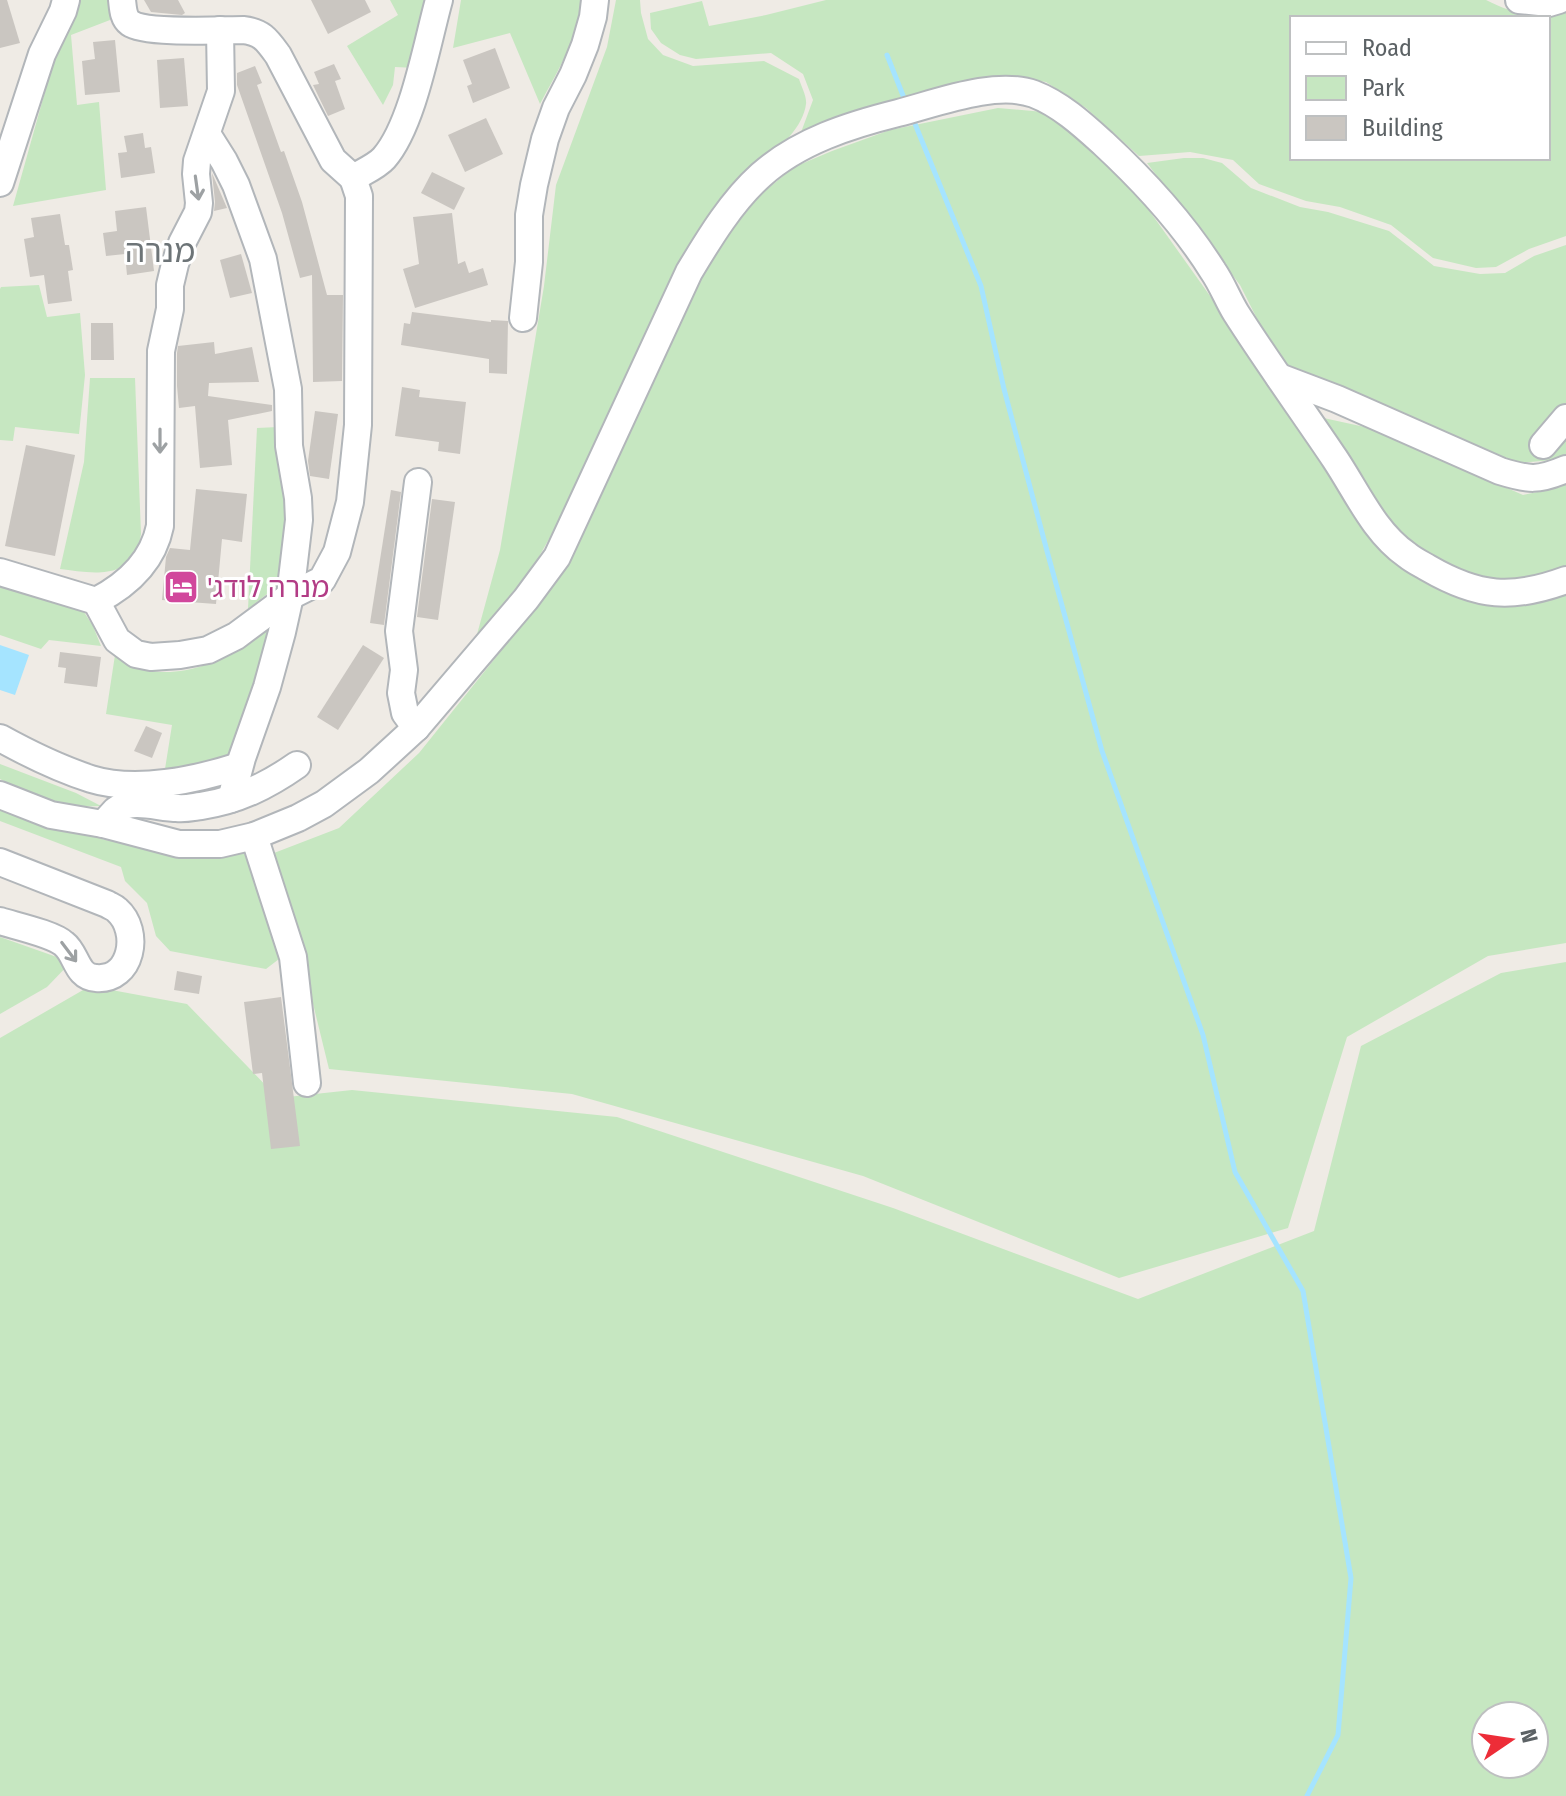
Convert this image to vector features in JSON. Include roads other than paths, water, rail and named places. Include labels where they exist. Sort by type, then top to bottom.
[{"type":"street","points":[[0,183],[42,54],[66,0]]},
{"type":"street","points":[[96,601],[117,640],[136,654],[151,657],[208,650],[236,636],[290,596],[322,580],[337,552],[350,502],[358,425],[359,196],[353,178],[333,160],[278,55],[267,40],[255,31],[156,30],[139,26],[130,23],[124,16],[122,0]]},
{"type":"street","points":[[353,178],[383,160],[401,130],[439,0]]},
{"type":"street","points":[[523,318],[529,262],[529,215],[534,185],[556,108],[585,45],[595,0]]},
{"type":"street","points":[[1519,0],[1549,3],[1559,0]]},
{"type":"street","points":[[0,572],[96,601],[111,593],[140,568],[158,537],[161,351],[175,264],[198,212],[197,161],[221,91],[220,30]]},
{"type":"street","points":[[0,795],[51,815],[103,824],[179,844],[220,844],[254,836],[324,804],[369,771],[416,728],[526,599],[557,557],[689,272],[709,238],[739,199],[762,174],[791,153],[827,135],[871,119],[975,93],[1005,89],[1033,94],[1063,110],[1135,172],[1178,221],[1214,272],[1235,311],[1375,522],[1407,555],[1448,579],[1476,590],[1520,593],[1566,580]]},
{"type":"street","points":[[207,134],[236,185],[263,259],[288,389],[289,446],[299,520],[290,596],[282,632],[231,799]]},
{"type":"street","points":[[1279,377],[1521,478],[1543,479],[1566,469]]},
{"type":"street","points":[[1543,445],[1566,418]]},
{"type":"street","points":[[416,728],[405,713],[401,693],[403,656],[399,631],[418,482]]},
{"type":"street","points":[[0,738],[23,751],[94,780],[132,785],[211,775],[239,766]]},
{"type":"street","points":[[103,824],[127,805],[203,806],[251,793],[297,765]]},
{"type":"street","points":[[254,836],[293,957],[307,1083]]},
{"type":"street","points":[[0,862],[117,910],[124,918],[132,946],[119,972],[106,978],[92,978],[82,973],[65,944],[0,921]]},
{"type":"water","points":[[0,645],[29,655],[15,695],[0,690]]},
{"type":"waterway","points":[[887,55],[906,103]]},
{"type":"waterway","points":[[913,119],[981,286],[1004,389],[1102,751],[1203,1035],[1235,1172],[1303,1291],[1351,1578],[1338,1735],[1307,1796]]},
{"type":"place","name":"'מנרה לודג","points":[[181,587]]},
{"type":"district","name":"מנרה","points":[[160,251]]}]
